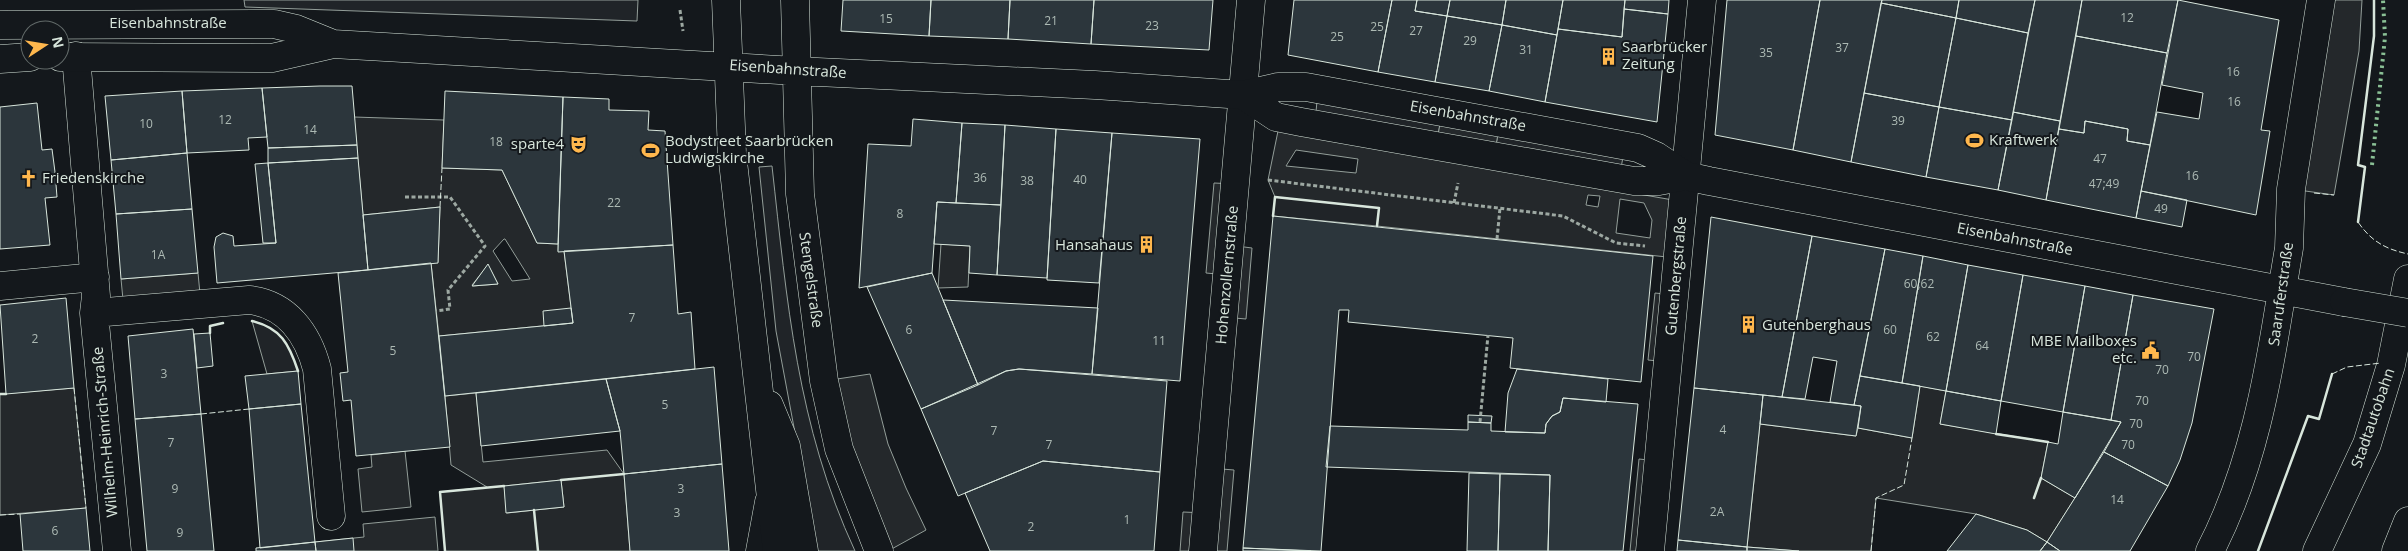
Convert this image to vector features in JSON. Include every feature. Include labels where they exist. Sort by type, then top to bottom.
[{"type":"main road","points":[[726,0],[732,153],[777,551]]},
{"type":"main road","name":"Stengelstraße","points":[[795,0],[800,194],[824,381],[839,449],[876,548]]},
{"type":"main road","name":"Hohenzollernstraße","points":[[1203,551],[1251,0]]},
{"type":"main road","name":"Gutenbergstraße","points":[[1650,551],[1702,0]]},
{"type":"main road","name":"Saaruferstraße","points":[[2210,551],[2246,463],[2266,387],[2289,248],[2289,205],[2318,1]]},
{"type":"main road","name":"Eisenbahnstraße","points":[[0,25],[274,24],[296,29],[333,44]]},
{"type":"main road","name":"Eisenbahnstraße","points":[[70,57],[272,58],[333,44],[796,71],[1095,85],[1243,95],[1278,87],[1306,87],[1638,148],[1656,156],[1686,176]]},
{"type":"main road","points":[[0,59],[20,58]]},
{"type":"main road","name":"Wilhelm-Heinrich-Straße","points":[[69,70],[95,296],[117,551]]},
{"type":"main road","name":"Eisenbahnstraße","points":[[1243,95],[1276,117],[1301,122],[1634,181],[1659,181],[1686,176],[2408,313]]},
{"type":"main road","name":"Stadtautobahn","points":[[2317,551],[2367,444],[2392,365],[2408,279]]},
{"type":"main road","points":[[0,286],[95,296],[265,302],[298,326],[312,348],[317,369],[332,516]]},
{"type":"main road","points":[[756,374],[786,446],[804,551]]},
{"type":"main road","points":[[760,551],[770,496]]},
{"type":"main road","points":[[2396,551],[2408,521]]},
{"type":"path","points":[[1268,180],[1563,216],[1616,243],[1650,247]]},
{"type":"path","points":[[405,196],[450,197],[485,246],[448,290],[450,309],[436,311]]},
{"type":"path","points":[[1497,239],[1500,208]]},
{"type":"path","points":[[1480,422],[1488,335]]},
{"type":"shaded area","points":[[244,0],[638,0],[637,21],[245,7]]},
{"type":"shaded area","points":[[2321,0],[2362,0],[2359,51],[2334,195],[2291,189]]},
{"type":"shaded area","points":[[1317,101],[1440,124],[1438,135],[1316,112]]},
{"type":"shaded area","points":[[354,117],[444,120],[442,168],[502,170],[537,243],[558,244],[558,251],[564,251],[573,323],[439,336],[431,263],[438,262],[440,207],[363,215]],"holes":[[[505,239],[530,279],[512,281],[493,251]],[[488,265],[498,284],[473,286],[472,285]]]},
{"type":"shaded area","points":[[1440,124],[1498,134],[1496,145],[1438,135]]},
{"type":"shaded area","points":[[1278,131],[1673,200],[1667,257],[1377,226],[1379,208],[1275,197],[1268,180]],"holes":[[[1296,150],[1358,159],[1356,173],[1286,166]],[[1588,195],[1600,196],[1598,207],[1586,205]],[[1620,199],[1644,203],[1652,220],[1650,238],[1616,233]]]},
{"type":"shaded area","points":[[1498,134],[1623,157],[1621,168],[1496,145]]},
{"type":"shaded area","points":[[772,166],[783,266],[797,362],[807,410],[835,504],[855,551],[817,551],[776,331],[759,167]]},
{"type":"shaded area","points":[[1214,183],[1235,184],[1229,245],[1252,248],[1246,319],[1223,317],[1227,275],[1206,273]]},
{"type":"shaded area","points":[[1275,197],[1379,208],[1377,226],[1273,216]]},
{"type":"shaded area","points":[[941,244],[970,246],[968,287],[938,288]]},
{"type":"shaded area","points":[[198,273],[201,304],[124,310],[121,279]]},
{"type":"shaded area","points":[[1655,293],[1674,295],[1668,362],[1648,360]]},
{"type":"shaded area","points":[[252,321],[270,328],[282,338],[291,353],[298,371],[267,374]]},
{"type":"shaded area","points":[[870,374],[888,444],[926,530],[888,551],[824,381]]},
{"type":"shaded area","points":[[1920,386],[1946,391],[1940,424],[2048,442],[2041,478],[2075,498],[2047,542],[2027,530],[1976,514],[1876,498],[1871,551],[1799,551],[1747,547],[1760,424],[1856,436],[1858,428],[1912,438]]},
{"type":"shaded area","points":[[74,388],[86,508],[0,515],[0,394]]},
{"type":"shaded area","points":[[476,393],[483,462],[607,450],[624,474],[630,551],[445,551],[440,492],[487,487],[451,465],[445,396]],"holes":[[[561,480],[564,507],[507,513],[504,486]]]},
{"type":"shaded area","points":[[405,451],[411,507],[362,512],[358,469],[372,467],[371,455]]},
{"type":"shaded area","points":[[1639,459],[1658,461],[1650,551],[1630,551]]},
{"type":"shaded area","points":[[1210,468],[1234,470],[1227,551],[1180,551],[1183,512],[1206,513]]},
{"type":"shaded area","points":[[435,517],[438,551],[316,551],[315,542],[364,537],[363,524]]},
{"type":"building","points":[[843,0],[931,0],[929,36],[841,31]]},
{"type":"building","points":[[931,0],[1010,0],[1008,39],[929,36]]},
{"type":"building","points":[[1010,0],[1094,0],[1091,44],[1008,39]]},
{"type":"building","points":[[1094,0],[1213,0],[1209,50],[1091,44]]},
{"type":"building","points":[[1294,0],[1392,0],[1378,72],[1288,55]]},
{"type":"building","points":[[1392,0],[1417,0],[1415,11],[1447,16],[1435,82],[1378,72]]},
{"type":"building","points":[[1417,0],[1450,0],[1447,16],[1415,11]]},
{"type":"building","points":[[1450,0],[1506,0],[1502,25],[1447,16]]},
{"type":"building","points":[[1506,0],[1563,0],[1557,35],[1502,25]]},
{"type":"building","points":[[1563,0],[1625,0],[1622,37],[1558,29]]},
{"type":"building","points":[[1625,0],[1669,0],[1668,14],[1624,9]]},
{"type":"building","points":[[1727,0],[1820,0],[1793,150],[1715,135]]},
{"type":"building","points":[[1820,0],[1882,0],[1851,162],[1793,150]]},
{"type":"building","points":[[1882,0],[1959,0],[1956,18],[1881,3]]},
{"type":"building","points":[[1959,0],[2035,0],[2028,33],[1956,18]]},
{"type":"building","points":[[2035,0],[2082,0],[2060,121],[2013,112]]},
{"type":"building","points":[[2082,0],[2178,0],[2167,53],[2076,36]]},
{"type":"building","points":[[2178,0],[2279,20],[2261,130],[2270,131],[2256,215],[2141,191],[2157,112],[2199,119],[2203,93],[2162,85]]},
{"type":"building","points":[[1881,3],[1956,18],[1939,107],[1864,93]]},
{"type":"building","name":"Saarbrücker Zeitung","points":[[1624,9],[1668,14],[1657,122],[1545,102],[1558,29],[1622,37]]},
{"type":"building","points":[[1447,16],[1502,25],[1489,91],[1435,82]]},
{"type":"building","points":[[1956,18],[2028,33],[2012,120],[1939,107]]},
{"type":"building","points":[[1502,25],[1557,35],[1545,102],[1489,91]]},
{"type":"building","points":[[2076,36],[2167,53],[2150,145],[2127,141],[2128,129],[2085,121],[2084,133],[2059,129]]},
{"type":"building","points":[[352,86],[357,145],[268,148],[262,88]]},
{"type":"building","points":[[262,88],[267,137],[248,138],[249,150],[187,153],[182,91]]},
{"type":"building","points":[[182,91],[187,153],[111,160],[105,96]]},
{"type":"building","points":[[445,91],[563,97],[558,244],[537,243],[502,170],[442,168]]},
{"type":"building","points":[[1864,93],[1939,107],[1926,177],[1851,162]]},
{"type":"building","points":[[563,97],[609,99],[609,110],[649,111],[648,130],[665,131],[673,245],[558,252]]},
{"type":"building","name":"Friedenskirche","points":[[37,103],[42,150],[52,149],[55,172],[57,197],[45,198],[50,245],[0,249],[0,107]]},
{"type":"building","points":[[1939,107],[2012,120],[1998,190],[1926,177]]},
{"type":"building","points":[[2013,112],[2060,121],[2046,200],[1998,190]]},
{"type":"building","points":[[913,119],[962,123],[956,203],[937,202],[932,273],[859,288],[868,144],[911,146]]},
{"type":"building","points":[[2085,121],[2128,129],[2127,141],[2150,145],[2136,218],[2046,200],[2059,129],[2084,133]]},
{"type":"building","points":[[962,123],[1005,125],[1001,205],[956,203]]},
{"type":"building","points":[[1005,125],[1056,129],[1047,278],[997,275]]},
{"type":"building","points":[[1056,129],[1112,133],[1099,283],[1047,280]]},
{"type":"building","name":"Hansahaus","points":[[1112,133],[1200,139],[1180,381],[1092,374]]},
{"type":"building","points":[[357,145],[358,158],[268,163],[268,148]]},
{"type":"building","points":[[187,153],[192,209],[116,214],[111,160]]},
{"type":"building","points":[[358,158],[368,270],[217,283],[214,247],[216,237],[223,233],[233,236],[234,246],[276,243],[268,163]]},
{"type":"building","points":[[268,163],[276,243],[263,243],[255,164]]},
{"type":"building","points":[[2141,191],[2187,200],[2182,227],[2136,218]]},
{"type":"building","points":[[937,202],[1001,205],[997,275],[969,273],[970,246],[934,244]]},
{"type":"building","points":[[440,207],[438,263],[368,270],[363,215]]},
{"type":"building","points":[[192,209],[198,273],[121,279],[116,214]]},
{"type":"building","points":[[1273,216],[1653,256],[1641,382],[1510,368],[1513,338],[1348,322],[1349,310],[1339,310],[1321,551],[1243,548]]},
{"type":"building","name":"Gutenberghaus","points":[[1711,217],[1812,236],[1782,397],[1694,388]]},
{"type":"building","points":[[1812,236],[1885,249],[1854,405],[1830,402],[1837,361],[1813,357],[1805,399],[1782,397]]},
{"type":"building","points":[[673,245],[678,314],[691,312],[695,369],[445,396],[439,336],[573,323],[564,251]]},
{"type":"building","points":[[1885,249],[1923,256],[1902,383],[1860,376]]},
{"type":"building","points":[[1923,256],[1968,265],[1946,391],[1902,383]]},
{"type":"building","points":[[431,263],[450,447],[356,456],[351,400],[343,401],[340,373],[348,372],[338,273]]},
{"type":"building","points":[[488,264],[498,284],[472,286]]},
{"type":"building","points":[[1968,265],[2023,275],[2001,401],[1946,391]]},
{"type":"building","points":[[932,273],[978,385],[921,409],[867,287]]},
{"type":"building","points":[[2023,275],[2085,286],[2063,412],[2001,401]]},
{"type":"building","points":[[2085,286],[2133,295],[2111,420],[2063,412]]},
{"type":"building","points":[[2133,295],[2214,309],[2192,423],[2180,460],[2168,486],[2104,452],[2121,422],[2111,420]]},
{"type":"building","points":[[66,298],[74,388],[6,394],[0,305]]},
{"type":"building","points":[[943,300],[1098,308],[1092,374],[1019,369],[1006,371],[978,385]]},
{"type":"building","points":[[571,308],[573,323],[544,326],[543,311]]},
{"type":"building","points":[[193,329],[201,414],[135,419],[128,336]]},
{"type":"building","points":[[210,333],[213,366],[197,368],[194,334]]},
{"type":"building","points":[[714,367],[722,464],[624,474],[620,431],[606,379]]},
{"type":"building","points":[[1019,369],[1167,381],[1160,472],[1043,461],[958,496],[921,409],[1006,371]]},
{"type":"building","points":[[1517,369],[1608,379],[1606,402],[1563,398],[1560,412],[1552,416],[1546,424],[1545,433],[1505,432],[1508,393]]},
{"type":"building","points":[[298,371],[301,404],[249,409],[245,376]]},
{"type":"building","points":[[1860,376],[1920,386],[1912,438],[1858,428],[1861,406],[1854,405]]},
{"type":"building","points":[[606,379],[620,431],[481,446],[476,393]]},
{"type":"building","points":[[1694,388],[1763,395],[1747,547],[1678,540]]},
{"type":"building","points":[[1946,391],[2001,401],[1996,434],[1940,424]]},
{"type":"building","points":[[1763,395],[1861,406],[1856,436],[1760,424]]},
{"type":"building","points":[[1563,398],[1638,404],[1623,551],[1548,551],[1550,475],[1326,467],[1330,426],[1468,430],[1468,422],[1491,423],[1491,431],[1545,433],[1546,424],[1552,416],[1560,412]]},
{"type":"building","points":[[301,404],[315,542],[260,548],[249,409]]},
{"type":"building","points":[[2063,412],[2121,422],[2075,498],[2041,478],[2048,442],[2058,444]]},
{"type":"building","points":[[201,414],[214,551],[147,551],[135,419]]},
{"type":"building","points":[[1468,415],[1492,416],[1491,423],[1468,422]]},
{"type":"building","points":[[2104,452],[2168,486],[2130,551],[2060,551],[2047,542]]},
{"type":"building","points":[[1043,461],[1160,472],[1154,551],[990,551],[965,493]]},
{"type":"building","points":[[722,464],[729,551],[630,551],[624,474]]},
{"type":"building","points":[[1469,473],[1500,474],[1498,551],[1467,551]]},
{"type":"building","points":[[1500,474],[1550,475],[1548,551],[1498,551]]},
{"type":"building","points":[[561,480],[564,507],[506,513],[504,486]]},
{"type":"building","points":[[86,508],[90,551],[23,551],[20,514]]},
{"type":"building","points":[[1976,514],[2027,530],[2047,542],[2040,551],[1947,551]]},
{"type":"building","points":[[353,538],[354,551],[316,551],[315,542]]},
{"type":"building","points":[[1678,540],[1747,547],[1747,551],[1677,551]]},
{"type":"building","points":[[315,542],[316,551],[256,551],[256,548]]},
{"type":"building","points":[[2047,542],[2060,551],[2040,551]]},
{"type":"building","points":[[1747,547],[1799,551],[1747,551]]},
{"type":"building","points":[[1243,548],[1311,551],[1243,551]]},
{"type":"hedge","points":[[2372,165],[2385,37],[2383,0]]},
{"type":"fence","points":[[2374,0],[2374,36],[2358,165],[2365,167],[2358,222],[2379,243],[2392,250],[2408,254]]},
{"type":"fence","points":[[440,207],[442,168]]},
{"type":"fence","points":[[2314,193],[2334,195]]},
{"type":"fence","points":[[2332,374],[2347,367],[2381,363]]},
{"type":"fence","points":[[74,388],[86,508]]},
{"type":"fence","points":[[201,414],[249,409]]},
{"type":"fence","points":[[1871,551],[1876,498],[1904,485],[1912,438]]},
{"type":"fence","points":[[0,515],[20,514]]},
{"type":"wall","points":[[2358,222],[2365,167],[2358,165],[2374,36],[2374,0]]},
{"type":"wall","points":[[1273,216],[1275,197],[1379,208],[1377,226]]},
{"type":"wall","points":[[252,321],[270,328],[282,338],[291,353],[298,371]]},
{"type":"wall","points":[[210,333],[210,326],[223,323]]},
{"type":"wall","points":[[2258,551],[2308,416],[2319,419],[2332,374]]},
{"type":"wall","points":[[0,394],[6,394]]},
{"type":"wall","points":[[1996,434],[2048,442]]},
{"type":"wall","points":[[561,480],[624,474]]},
{"type":"wall","points":[[2034,498],[2041,478]]},
{"type":"wall","points":[[445,551],[440,492],[504,486]]},
{"type":"wall","points":[[534,510],[538,551]]},
{"type":"place","name":"Saarbrücker Zeitung","points":[[1608,56]]},
{"type":"place","name":"Kraftwerk","points":[[1975,140]]},
{"type":"place","name":"sparte4","points":[[578,144]]},
{"type":"place","name":"Bodystreet Saarbrücken Ludwigskirche","points":[[651,150]]},
{"type":"place","name":"Friedenskirche","points":[[28,178]]},
{"type":"place","name":"Hansahaus","points":[[1147,245]]},
{"type":"place","name":"Gutenberghaus","points":[[1748,325]]},
{"type":"place","name":"MBE Mailboxes etc.","points":[[2151,350]]}]
